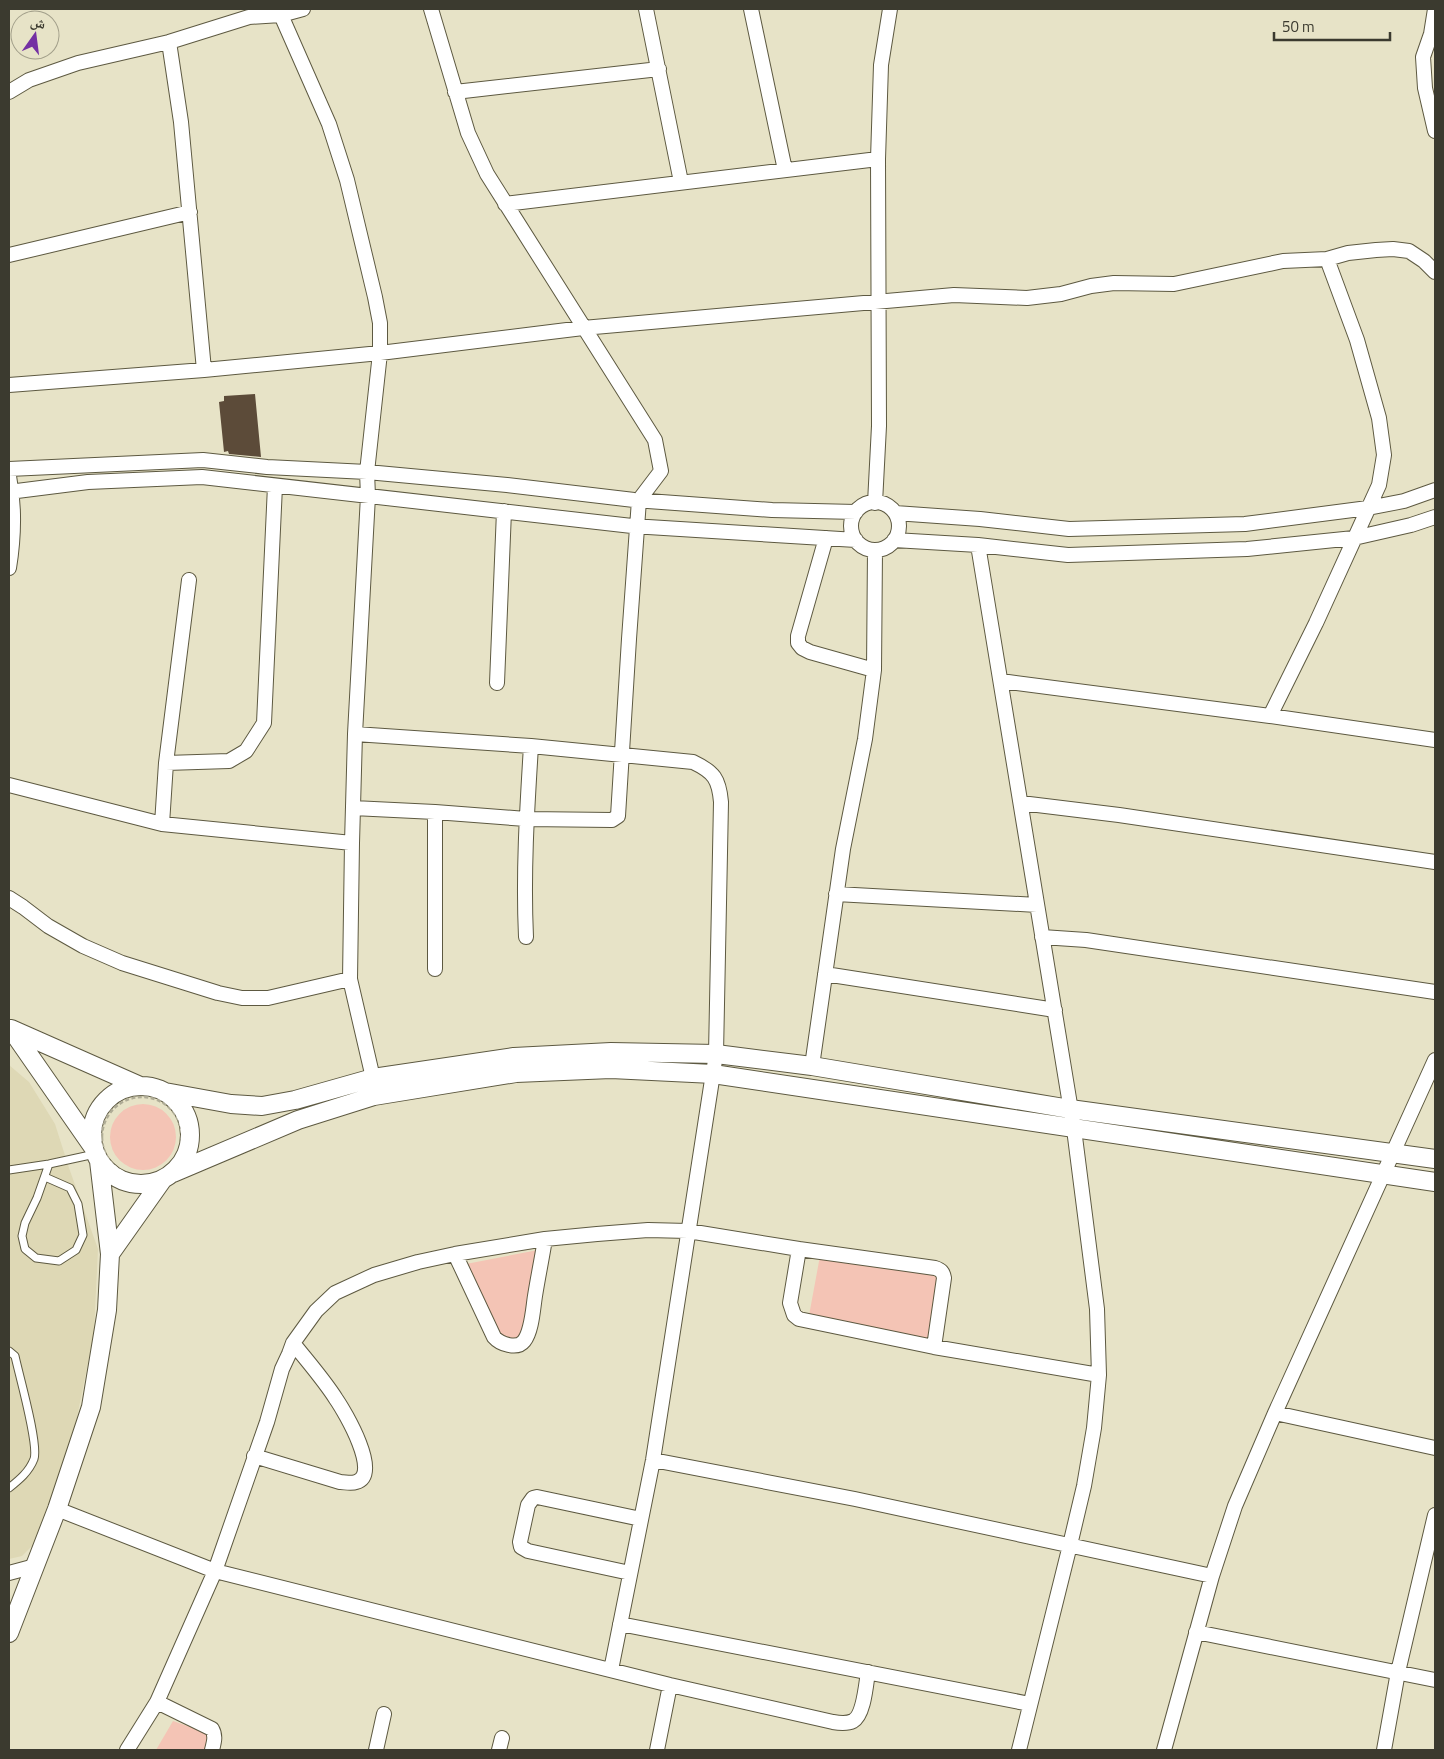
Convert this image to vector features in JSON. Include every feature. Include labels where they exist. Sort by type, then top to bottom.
[{"type":"street","points":[[9,92],[30,80],[78,62],[169,42],[247,13],[281,15],[304,9]]},
{"type":"street","points":[[354,808],[526,819],[616,819],[619,813],[639,500],[660,471],[655,440],[487,174],[468,133],[454,92],[431,9]]},
{"type":"street","points":[[646,9],[681,182]]},
{"type":"street","points":[[751,9],[785,170]]},
{"type":"street","points":[[875,502],[879,426],[877,302],[878,159],[881,64],[890,9]]},
{"type":"street","points":[[1435,9],[1431,34],[1423,57],[1425,88],[1435,131]]},
{"type":"street","points":[[281,15],[329,124],[347,180],[380,323],[380,353],[367,472],[368,496],[355,734],[350,979],[374,1087]]},
{"type":"street","points":[[169,42],[181,122],[204,370]]},
{"type":"street","points":[[454,92],[659,69]]},
{"type":"street","points":[[505,204],[878,159]]},
{"type":"street","points":[[9,255],[190,212]]},
{"type":"street","points":[[9,385],[204,370],[380,353],[583,328],[954,295],[1027,298],[1061,294],[1091,286],[1114,283],[1174,284],[1283,261],[1327,259],[1348,253],[1393,249],[1409,251],[1424,261],[1435,272]]},
{"type":"street","points":[[1270,716],[1316,623],[1379,485],[1384,455],[1379,418],[1357,340],[1327,259]]},
{"type":"street","points":[[9,469],[203,460],[267,467],[367,472],[639,500],[772,510],[856,512]]},
{"type":"street","points":[[9,476],[13,544],[9,568]]},
{"type":"street","points":[[10,492],[88,482],[202,477],[638,526],[856,540]]},
{"type":"street","points":[[166,763],[229,761],[246,751],[264,723],[275,486]]},
{"type":"street","points":[[895,513],[899,527],[894,540],[889,546],[875,550],[867,549],[856,540],[851,526],[856,512],[868,503],[875,502],[883,504],[895,513],[980,519],[1069,529],[1245,524],[1368,508],[1404,501],[1435,490]]},
{"type":"street","points":[[497,683],[504,512]]},
{"type":"street","points":[[894,540],[978,544],[1068,555],[1247,549],[1354,538],[1411,525],[1435,517]]},
{"type":"street","points":[[826,538],[798,636],[798,643],[802,648],[810,652],[874,670]]},
{"type":"street","points":[[978,544],[1074,1129],[1097,1309],[1099,1375],[1094,1428],[1084,1486],[1018,1750]]},
{"type":"street","points":[[812,1066],[843,849],[865,739],[874,670],[875,550]]},
{"type":"street","points":[[162,824],[166,763],[189,580]]},
{"type":"street","points":[[1001,680],[1435,740]]},
{"type":"street","points":[[355,734],[531,746],[693,762],[705,767],[714,775],[719,787],[721,802],[716,1054],[653,1460],[611,1670]]},
{"type":"street","points":[[526,937],[524,904],[526,819],[531,746]]},
{"type":"street","points":[[9,785],[162,824],[352,843]]},
{"type":"street","points":[[1021,803],[1119,815],[1435,862]]},
{"type":"street","points":[[435,812],[435,969]]},
{"type":"street","points":[[836,894],[1037,906]]},
{"type":"street","points":[[9,898],[48,926],[83,946],[122,962],[218,993],[242,998],[268,998],[350,979]]},
{"type":"street","points":[[1042,937],[1086,940],[1435,992]]},
{"type":"street","points":[[825,974],[1055,1010]]},
{"type":"street","points":[[10,1028],[140,1086]]},
{"type":"street","points":[[10,1028],[107,1170],[116,1178],[140,1184],[152,1183],[374,1087],[516,1073],[611,1068],[713,1074],[1435,1182]]},
{"type":"street","points":[[9,1633],[57,1509],[91,1407],[107,1310],[110,1254],[92,1130],[97,1113],[108,1098],[123,1089],[140,1086],[153,1087],[165,1092],[231,1104],[262,1106],[374,1087],[514,1057],[610,1052],[716,1054],[812,1066],[1070,1109],[1435,1159]]},
{"type":"street","points":[[1165,1750],[1212,1576],[1235,1506],[1392,1152],[1435,1060]]},
{"type":"street","points":[[110,1254],[168,1176],[182,1163],[188,1150],[190,1137],[189,1123],[184,1111],[176,1100],[165,1092]]},
{"type":"street","points":[[126,1750],[157,1702],[215,1571],[282,1369],[293,1344],[316,1311],[334,1293],[374,1275],[454,1254],[545,1239],[648,1230],[688,1231],[940,1270],[944,1278],[934,1347]]},
{"type":"street","points":[[454,1254],[494,1337],[498,1342],[512,1346],[520,1345],[524,1342],[531,1321],[545,1239]]},
{"type":"street","points":[[799,1249],[790,1303],[794,1315],[799,1319],[934,1347],[1099,1375]]},
{"type":"street","points":[[254,1456],[340,1482],[357,1482],[362,1478],[365,1471],[359,1442],[336,1399],[293,1344]]},
{"type":"street","points":[[1275,1413],[1435,1448]]},
{"type":"street","points":[[653,1460],[855,1499],[1212,1576]]},
{"type":"street","points":[[630,1573],[528,1551],[520,1547],[520,1542],[528,1505],[530,1500],[537,1497],[641,1519]]},
{"type":"street","points":[[57,1509],[215,1571],[670,1685],[843,1723],[853,1721],[859,1715],[868,1672]]},
{"type":"street","points":[[1384,1750],[1398,1672],[1435,1515]]},
{"type":"street","points":[[9,1573],[35,1566]]},
{"type":"street","points":[[620,1624],[1030,1704]]},
{"type":"street","points":[[1196,1632],[1435,1680]]},
{"type":"street","points":[[657,1750],[670,1685]]},
{"type":"street","points":[[157,1702],[212,1729],[215,1739],[212,1750]]},
{"type":"street","points":[[376,1750],[384,1714]]},
{"type":"lane","points":[[9,1170],[96,1154]]},
{"type":"lane","points":[[45,1177],[70,1188],[78,1204],[83,1235],[76,1250],[59,1261],[36,1258],[25,1249],[22,1236],[25,1223],[38,1198],[49,1164]]},
{"type":"lane","points":[[9,1351],[14,1356],[32,1426],[34,1458],[22,1478],[9,1488]]},
{"type":"path","points":[[138,1097],[154,1099],[168,1106],[178,1118],[182,1134],[181,1150],[173,1163],[161,1174],[146,1178],[130,1176],[116,1169],[106,1157],[101,1141],[103,1126],[110,1111],[123,1102],[138,1097]]},
{"type":"shaded area","points":[[9,1065],[29,1082],[55,1124],[98,1249],[94,1333],[72,1442],[39,1539],[22,1556],[9,1559]]},
{"type":"shaded area","points":[[143,1104],[155,1107],[166,1114],[173,1125],[176,1137],[173,1149],[166,1160],[155,1167],[143,1170],[131,1167],[120,1160],[113,1149],[110,1137],[113,1125],[120,1114],[131,1107]]},
{"type":"shaded area","points":[[538,1250],[527,1342],[501,1340],[466,1264]]},
{"type":"shaded area","points":[[820,1256],[949,1276],[942,1347],[808,1321]]},
{"type":"shaded area","points":[[173,1721],[222,1738],[218,1750],[156,1750]]},
{"type":"building","points":[[255,394],[261,457],[229,454],[228,451],[224,452],[219,402],[224,401],[224,396]]}]
